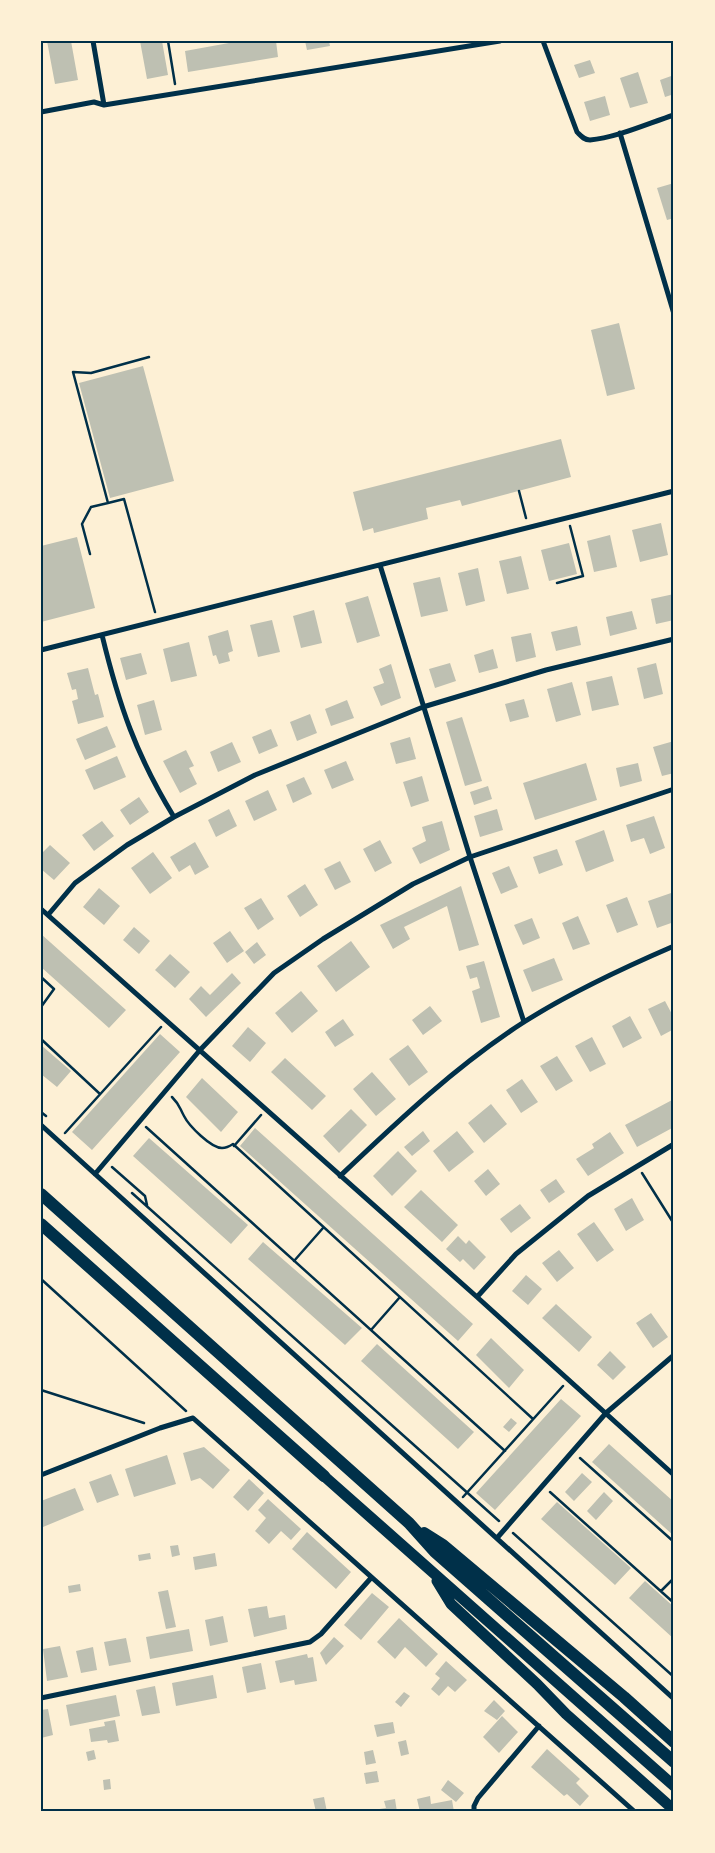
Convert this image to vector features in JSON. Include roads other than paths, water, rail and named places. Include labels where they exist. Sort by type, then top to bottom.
[{"type":"highway","points":[[41,1194],[409,1524],[435,1552],[674,1762]]},
{"type":"highway","points":[[41,1224],[674,1786]]},
{"type":"highway","points":[[409,1524],[443,1544],[624,1697],[674,1742]]},
{"type":"highway","points":[[431,1571],[451,1604],[537,1684],[566,1714],[674,1810]]},
{"type":"street","points":[[93,41],[104,105]]},
{"type":"street","points":[[41,112],[94,102],[104,105],[500,41]]},
{"type":"street","points":[[543,41],[577,132],[582,138],[589,140],[620,133],[674,116]]},
{"type":"street","points":[[620,133],[672,297],[674,314]]},
{"type":"street","points":[[41,650],[674,491]]},
{"type":"street","points":[[380,565],[470,857],[524,1022]]},
{"type":"street","points":[[102,634],[115,691],[132,740],[157,789],[174,817]]},
{"type":"street","points":[[48,915],[75,883],[127,845],[174,817],[255,775],[423,707],[546,670],[674,640]]},
{"type":"street","points":[[95,1174],[200,1050],[274,974],[360,915],[413,884],[470,857],[674,789]]},
{"type":"street","points":[[41,908],[674,1475]]},
{"type":"street","points":[[340,1176],[425,1096],[524,1022],[626,967],[674,946]]},
{"type":"street","points":[[41,1125],[674,1699]]},
{"type":"street","points":[[477,1297],[516,1254],[588,1196],[674,1144]]},
{"type":"street","points":[[497,1538],[606,1413],[674,1355]]},
{"type":"street","points":[[41,1475],[160,1428],[193,1418],[636,1812]]},
{"type":"street","points":[[41,1698],[310,1642],[321,1634],[371,1578]]},
{"type":"street","points":[[474,1812],[474,1806],[478,1798],[539,1726]]}]
